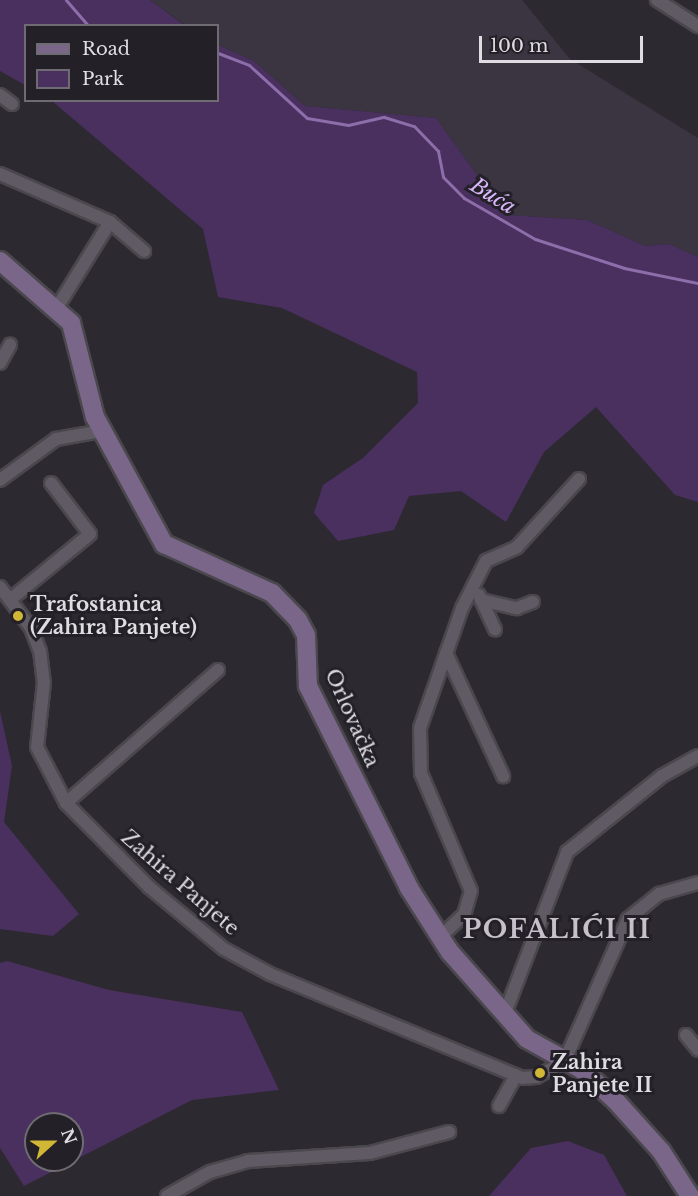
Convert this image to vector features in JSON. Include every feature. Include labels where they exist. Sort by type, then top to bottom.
[{"type":"street","points":[[657,0],[698,26]]},
{"type":"street","points":[[0,95],[12,104]]},
{"type":"street","points":[[0,174],[110,222],[144,251]]},
{"type":"street","points":[[58,306],[110,222]]},
{"type":"street","points":[[0,261],[58,306],[75,334],[99,424],[56,439],[0,480]]},
{"type":"street","points":[[0,363],[10,345]]},
{"type":"street","name":"Orlovačka","points":[[99,424],[122,459],[164,544],[272,593],[298,620],[306,635],[308,686],[409,888],[440,937],[504,1013],[538,1049],[581,1069],[615,1100],[661,1151],[690,1196]]},
{"type":"street","points":[[440,937],[464,915],[471,891],[418,753],[420,728],[446,653],[486,561],[517,547],[579,479]]},
{"type":"street","points":[[11,599],[90,534],[51,483]]},
{"type":"street","points":[[474,586],[495,630]]},
{"type":"street","name":"Zahira Panjete","points":[[0,587],[11,599],[40,651],[44,682],[38,747],[66,803],[149,887],[227,951],[270,974],[516,1075],[536,1077],[564,1062]]},
{"type":"street","points":[[481,600],[517,608],[533,602]]},
{"type":"street","points":[[446,653],[503,776]]},
{"type":"street","points":[[66,803],[218,670]]},
{"type":"street","points":[[504,1013],[567,852],[662,776],[698,756]]},
{"type":"street","points":[[564,1062],[628,919],[658,894],[698,883]]},
{"type":"street","points":[[686,1035],[698,1050]]},
{"type":"street","points":[[500,1106],[516,1075]]},
{"type":"street","points":[[167,1196],[210,1172],[248,1161],[370,1153],[449,1132]]},
{"type":"shaded area","points":[[150,0],[522,0],[570,59],[698,138],[698,257],[669,244],[645,246],[587,220],[506,215],[436,118],[305,106],[254,61],[219,45],[219,24],[184,24]]},
{"type":"green space","points":[[0,0],[150,0],[183,24],[24,24],[24,84],[0,71]]},
{"type":"green space","points":[[219,45],[254,61],[305,106],[436,118],[506,215],[587,220],[645,246],[669,244],[698,257],[698,502],[675,495],[596,407],[544,452],[506,522],[461,491],[409,496],[394,530],[338,541],[314,513],[323,485],[363,458],[418,403],[417,372],[282,308],[218,297],[203,229],[53,102],[219,102]]},
{"type":"green space","points":[[0,711],[12,766],[4,822],[79,914],[53,936],[0,929]]},
{"type":"green space","points":[[7,961],[109,990],[242,1012],[279,1090],[192,1100],[84,1155],[84,1112],[24,1112],[24,1172],[51,1172],[24,1186],[0,1148],[0,963]]},
{"type":"green space","points":[[568,1141],[604,1155],[627,1196],[489,1196],[531,1148]]},
{"type":"waterway","name":"Buća","points":[[66,0],[87,24]]},
{"type":"waterway","name":"Buća","points":[[219,53],[249,65],[307,118],[348,125],[384,117],[414,126],[438,151],[443,177],[464,198],[535,239],[624,268],[698,283]]},
{"type":"place","name":"Trafostanica (Zahira Panjete)","points":[[18,616]]},
{"type":"place","name":"Zahira Panjete II","points":[[540,1073]]},
{"type":"district","name":"POFALIĆI II","points":[[557,930]]}]
